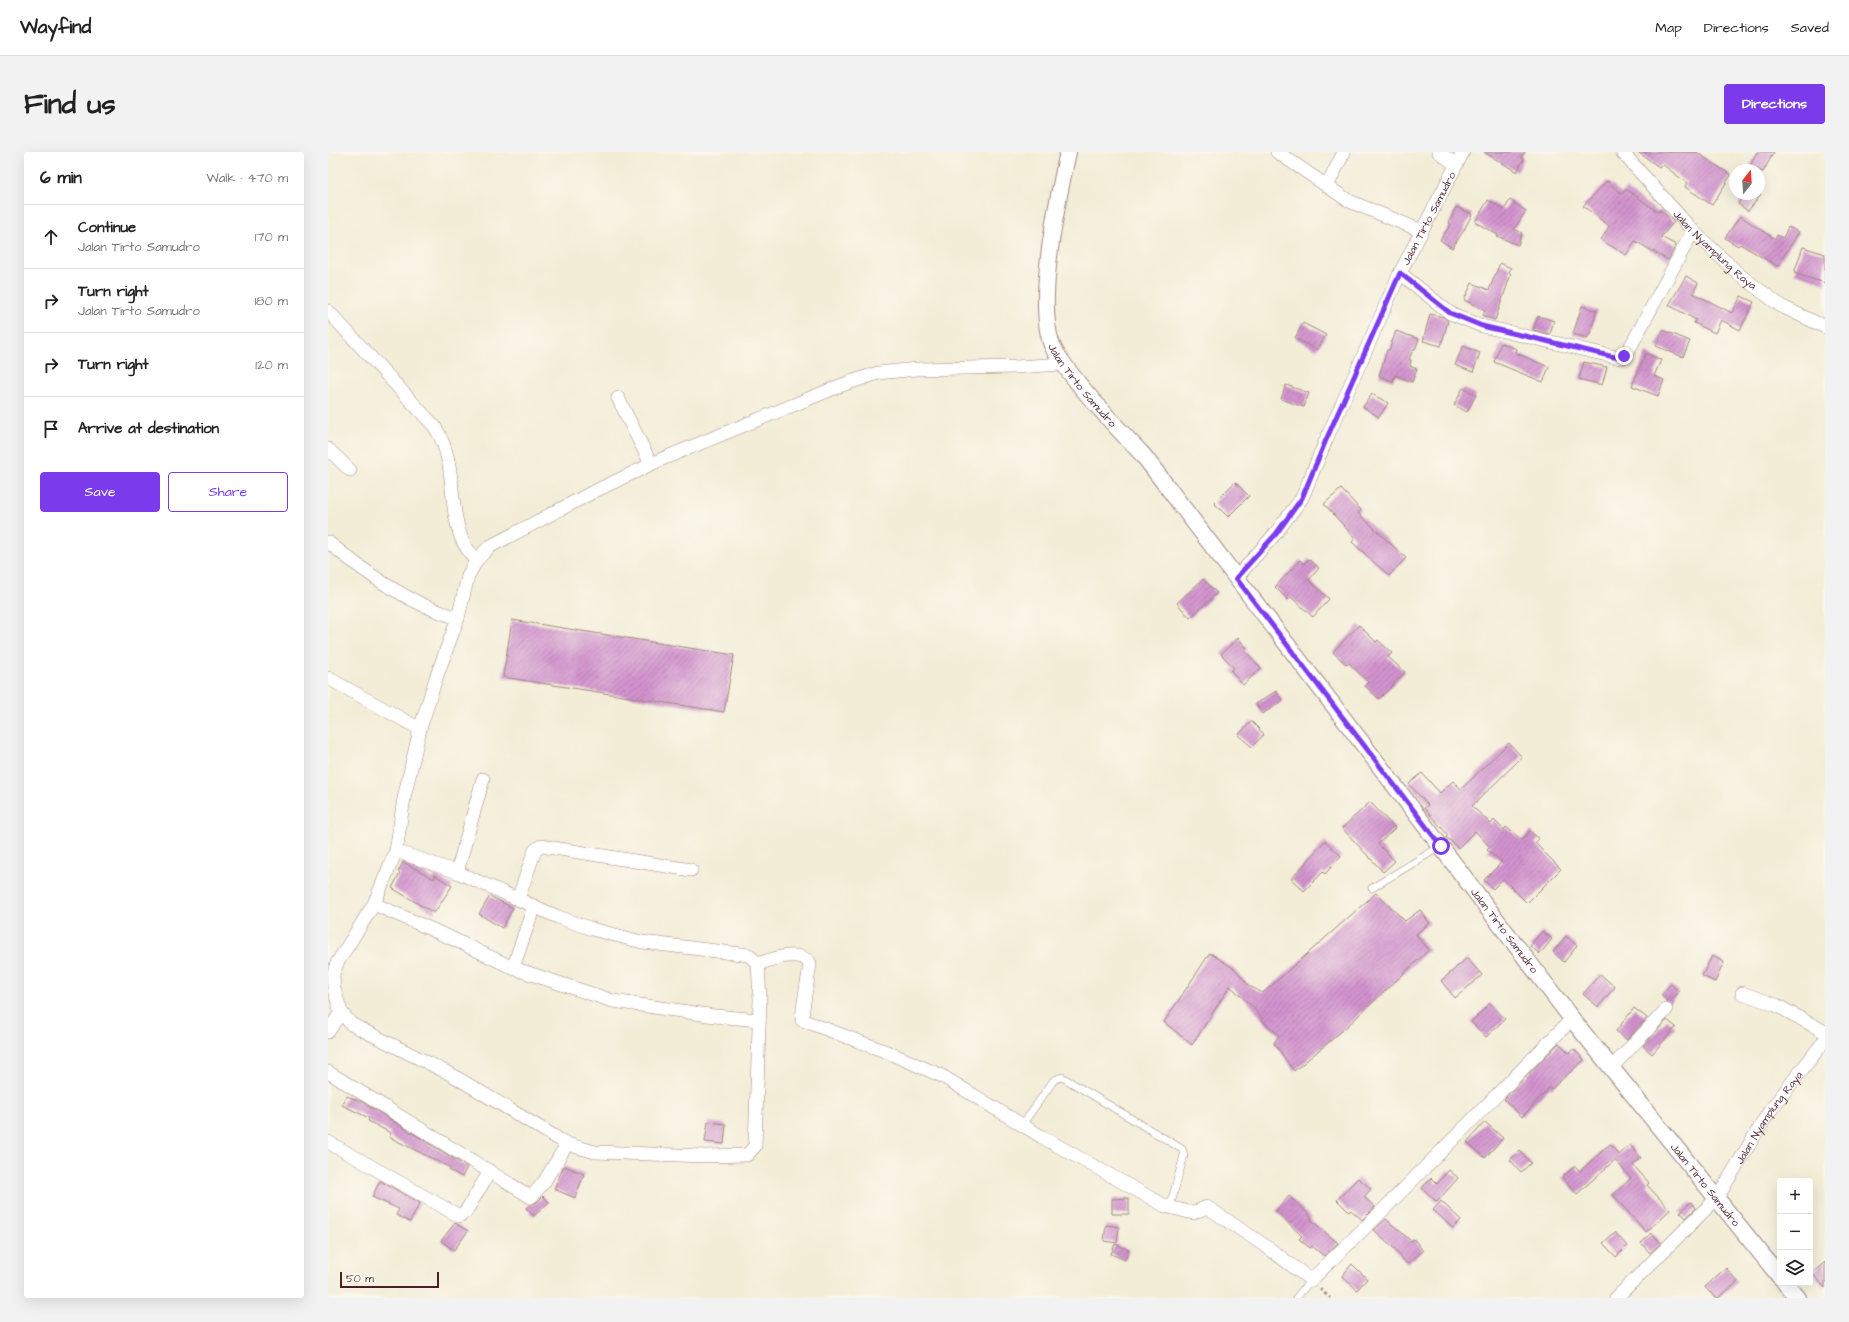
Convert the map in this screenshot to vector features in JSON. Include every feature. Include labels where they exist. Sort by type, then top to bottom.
[{"type":"street","name":"Jalan Tirto Samudro","points":[[1068,152],[1058,198],[1046,297],[1048,325],[1052,344],[1063,364],[1088,395],[1142,455],[1572,1019],[1777,1273]]},
{"type":"street","points":[[1277,152],[1327,186],[1362,207],[1422,231]]},
{"type":"street","points":[[1327,186],[1344,152]]},
{"type":"street","points":[[1439,152],[1456,164]]},
{"type":"street","name":"Jalan Tirto Samudro","points":[[1236,578],[1276,534],[1302,498],[1400,273],[1463,152]]},
{"type":"street","name":"Jalan Nyamplung Raya","points":[[1629,154],[1693,231],[1741,276],[1781,306],[1825,327]]},
{"type":"street","points":[[1400,273],[1450,313],[1482,326],[1620,358],[1627,353],[1693,231]]},
{"type":"street","points":[[328,311],[435,427],[444,441],[450,461],[461,538],[476,561]]},
{"type":"street","points":[[396,850],[457,872],[558,917],[592,929],[642,942],[749,955],[758,964],[760,999],[755,1146],[747,1155],[706,1156],[595,1152],[567,1144],[454,1076],[351,1024],[341,1012],[335,994],[333,975],[337,963],[374,904],[396,850],[404,798],[420,729],[436,678],[458,618],[468,576],[476,561],[489,547],[529,525],[651,464],[842,385],[878,373],[916,369],[1016,367],[1063,364]]},
{"type":"street","points":[[618,398],[651,464]]},
{"type":"street","points":[[328,450],[350,470]]},
{"type":"street","points":[[328,542],[379,582],[438,612],[458,618]]},
{"type":"street","points":[[328,678],[420,729]]},
{"type":"street","points":[[457,872],[483,779]]},
{"type":"street","points":[[518,899],[535,850],[541,846],[691,870]]},
{"type":"street","points":[[374,904],[451,938],[513,968],[613,1001],[715,1016],[759,1020]]},
{"type":"street","points":[[513,968],[534,906]]},
{"type":"street","points":[[758,964],[781,956],[802,957],[808,960],[810,962],[809,980],[803,1004],[802,1020],[887,1052],[942,1076],[1022,1125],[1125,1184],[1170,1207],[1193,1213],[1208,1207],[1267,1247],[1311,1280],[1377,1216],[1572,1019]]},
{"type":"street","points":[[1742,992],[1776,1006],[1825,1032]]},
{"type":"street","points":[[1612,1067],[1666,1010]]},
{"type":"street","points":[[328,1032],[341,1012]]},
{"type":"street","name":"Jalan Nyamplung Raya","points":[[1624,1295],[1717,1198],[1769,1112],[1825,1040]]},
{"type":"street","points":[[328,1072],[531,1197],[544,1182],[567,1144]]},
{"type":"street","points":[[328,1142],[459,1216],[466,1211],[490,1171]]},
{"type":"street","points":[[1788,1286],[1798,1298]]},
{"type":"lane","points":[[1372,888],[1441,846]]},
{"type":"lane","points":[[1022,1125],[1054,1080],[1062,1077],[1182,1150],[1184,1155],[1170,1207]]},
{"type":"lane","points":[[1296,1298],[1311,1280]]},
{"type":"building","points":[[1484,152],[1525,152],[1521,157],[1524,159],[1517,172]]},
{"type":"building","points":[[1638,152],[1696,152],[1729,174],[1729,178],[1712,205],[1685,187],[1687,183],[1662,164],[1659,167]]},
{"type":"building","points":[[1757,152],[1774,152],[1765,168],[1765,164],[1751,164]]},
{"type":"building","points":[[1607,181],[1622,194],[1626,189],[1658,212],[1660,210],[1674,222],[1661,237],[1676,245],[1668,260],[1635,241],[1626,255],[1601,240],[1609,226],[1583,206]]},
{"type":"building","points":[[1488,200],[1504,210],[1510,200],[1526,211],[1514,229],[1522,233],[1518,245],[1497,236],[1498,235],[1475,222]]},
{"type":"building","points":[[1740,200],[1756,200],[1748,211],[1738,204]]},
{"type":"building","points":[[1456,207],[1472,214],[1464,230],[1452,248],[1440,240],[1451,224],[1449,223]]},
{"type":"building","points":[[1740,216],[1775,239],[1777,235],[1783,238],[1788,227],[1799,232],[1777,266],[1740,244],[1738,246],[1725,238]]},
{"type":"building","points":[[1803,247],[1825,254],[1825,283],[1794,273]]},
{"type":"building","points":[[1500,263],[1511,268],[1509,272],[1511,274],[1495,320],[1483,316],[1485,310],[1464,300],[1472,283],[1489,290]]},
{"type":"building","points":[[1686,276],[1698,283],[1693,293],[1732,313],[1741,296],[1754,302],[1740,330],[1721,320],[1715,333],[1694,323],[1696,320],[1669,305]]},
{"type":"building","points":[[1582,306],[1597,311],[1590,334],[1587,338],[1573,334]]},
{"type":"building","points":[[1430,314],[1443,317],[1448,321],[1441,346],[1423,341]]},
{"type":"building","points":[[1538,316],[1554,321],[1550,334],[1533,330]]},
{"type":"building","points":[[1303,323],[1326,335],[1317,350],[1295,338]]},
{"type":"building","points":[[1663,330],[1690,341],[1683,357],[1656,346]]},
{"type":"building","points":[[1396,331],[1419,339],[1415,350],[1413,350],[1409,359],[1411,360],[1410,366],[1417,369],[1412,382],[1395,375],[1393,381],[1379,376],[1387,350],[1389,350]]},
{"type":"building","points":[[1501,343],[1517,349],[1516,353],[1549,367],[1543,382],[1494,362]]},
{"type":"building","points":[[1463,346],[1480,353],[1473,372],[1455,365]]},
{"type":"building","points":[[1646,353],[1661,360],[1654,376],[1664,380],[1658,396],[1632,386]]},
{"type":"building","points":[[1584,362],[1607,367],[1602,385],[1579,379]]},
{"type":"building","points":[[1286,385],[1309,393],[1304,407],[1281,399]]},
{"type":"building","points":[[1463,388],[1476,395],[1467,412],[1454,405]]},
{"type":"building","points":[[1372,394],[1388,403],[1379,417],[1363,407]]},
{"type":"building","points":[[1235,482],[1249,496],[1228,517],[1214,503]]},
{"type":"building","points":[[1341,489],[1361,510],[1358,513],[1406,558],[1389,576],[1352,542],[1355,538],[1324,504]]},
{"type":"building","points":[[1309,559],[1319,568],[1309,580],[1329,599],[1313,617],[1291,597],[1288,600],[1275,587],[1300,560],[1304,564]]},
{"type":"building","points":[[1203,579],[1217,593],[1190,618],[1177,603]]},
{"type":"building","points":[[512,620],[734,655],[724,712],[503,677]]},
{"type":"building","points":[[1359,625],[1376,642],[1378,640],[1392,653],[1388,657],[1405,672],[1379,699],[1365,686],[1368,682],[1349,663],[1347,665],[1333,652]]},
{"type":"building","points":[[1238,638],[1247,648],[1245,651],[1261,668],[1243,685],[1231,671],[1234,668],[1221,654]]},
{"type":"building","points":[[1276,691],[1283,701],[1262,714],[1256,704]]},
{"type":"building","points":[[1251,721],[1264,734],[1252,747],[1238,735]]},
{"type":"building","points":[[1509,743],[1522,757],[1472,806],[1491,824],[1494,820],[1504,830],[1506,827],[1522,840],[1530,831],[1539,839],[1535,843],[1561,869],[1527,903],[1503,879],[1493,889],[1484,880],[1502,862],[1487,850],[1490,847],[1475,831],[1458,848],[1446,837],[1448,835],[1424,808],[1428,805],[1409,784],[1422,773],[1440,793],[1453,781],[1461,789]]},
{"type":"building","points":[[1370,802],[1395,828],[1378,844],[1395,861],[1383,872],[1342,828]]},
{"type":"building","points":[[1325,841],[1341,856],[1325,874],[1323,872],[1304,891],[1291,879]]},
{"type":"building","points":[[403,862],[434,879],[435,875],[452,886],[434,913],[392,888],[400,873],[398,872]]},
{"type":"building","points":[[1376,893],[1405,921],[1420,910],[1430,923],[1416,934],[1429,950],[1343,1030],[1294,1071],[1274,1043],[1279,1035],[1265,1023],[1253,1007],[1230,986],[1192,1045],[1164,1022],[1210,953],[1236,970],[1249,986],[1263,993]]},
{"type":"building","points":[[490,896],[513,908],[502,928],[479,914]]},
{"type":"building","points":[[1542,931],[1552,939],[1540,954],[1530,946]]},
{"type":"building","points":[[1566,936],[1577,946],[1564,962],[1553,952]]},
{"type":"building","points":[[1712,956],[1724,962],[1715,982],[1702,976]]},
{"type":"building","points":[[1467,958],[1482,975],[1455,998],[1441,981]]},
{"type":"building","points":[[1600,974],[1615,987],[1598,1007],[1583,994]]},
{"type":"building","points":[[1671,984],[1679,992],[1669,1003],[1661,995]]},
{"type":"building","points":[[1490,1003],[1505,1019],[1486,1037],[1471,1022]]},
{"type":"building","points":[[1634,1008],[1647,1018],[1627,1040],[1616,1031]]},
{"type":"building","points":[[1667,1020],[1676,1027],[1652,1054],[1643,1046]]},
{"type":"building","points":[[1559,1043],[1569,1053],[1574,1049],[1584,1060],[1551,1089],[1550,1087],[1522,1117],[1504,1099]]},
{"type":"building","points":[[347,1096],[362,1102],[467,1167],[462,1177],[449,1170],[451,1168],[389,1137],[391,1133],[368,1121],[369,1118],[342,1105]]},
{"type":"building","points":[[708,1122],[726,1124],[724,1144],[705,1142]]},
{"type":"building","points":[[1485,1122],[1503,1138],[1485,1158],[1467,1142]]},
{"type":"building","points":[[1610,1144],[1619,1155],[1630,1145],[1641,1158],[1633,1165],[1649,1183],[1647,1185],[1670,1210],[1646,1232],[1613,1195],[1631,1178],[1615,1160],[1577,1194],[1562,1177],[1575,1166],[1580,1171]]},
{"type":"building","points":[[1520,1151],[1531,1163],[1521,1172],[1510,1160]]},
{"type":"building","points":[[564,1166],[584,1174],[575,1198],[554,1189]]},
{"type":"building","points":[[1449,1170],[1458,1178],[1437,1202],[1422,1188],[1431,1178],[1437,1184]]},
{"type":"building","points":[[1358,1178],[1371,1189],[1364,1197],[1375,1207],[1362,1220],[1351,1210],[1349,1212],[1337,1200]]},
{"type":"building","points":[[380,1181],[420,1203],[410,1222],[396,1215],[399,1209],[372,1197]]},
{"type":"building","points":[[543,1196],[549,1202],[534,1216],[526,1208],[537,1202]]},
{"type":"building","points":[[1289,1196],[1312,1218],[1310,1219],[1338,1243],[1324,1256],[1312,1246],[1310,1248],[1299,1239],[1302,1236],[1276,1211]]},
{"type":"building","points":[[1129,1198],[1129,1214],[1112,1214],[1112,1199]]},
{"type":"building","points":[[1441,1201],[1461,1220],[1453,1228],[1433,1210]]},
{"type":"building","points":[[1691,1202],[1696,1208],[1686,1218],[1680,1212]]},
{"type":"building","points":[[1386,1219],[1411,1241],[1414,1239],[1423,1251],[1407,1264],[1393,1247],[1374,1230]]},
{"type":"building","points":[[455,1223],[468,1231],[454,1250],[441,1241]]},
{"type":"building","points":[[1106,1225],[1119,1227],[1117,1243],[1104,1241]]},
{"type":"building","points":[[1615,1232],[1627,1246],[1616,1257],[1603,1243]]},
{"type":"building","points":[[1652,1233],[1661,1243],[1650,1253],[1641,1243]]},
{"type":"building","points":[[1115,1244],[1129,1250],[1125,1260],[1111,1254]]},
{"type":"building","points":[[1825,1262],[1825,1288],[1813,1274],[1813,1272]]},
{"type":"building","points":[[1352,1264],[1367,1279],[1357,1290],[1342,1276]]},
{"type":"building","points":[[1726,1268],[1738,1282],[1718,1298],[1715,1298],[1705,1286]]},
{"type":"route","points":[[1441,846],[1236,578],[1276,534],[1302,498],[1371,336],[1400,273],[1450,313],[1482,326],[1614,357],[1620,358],[1624,356]]}]
